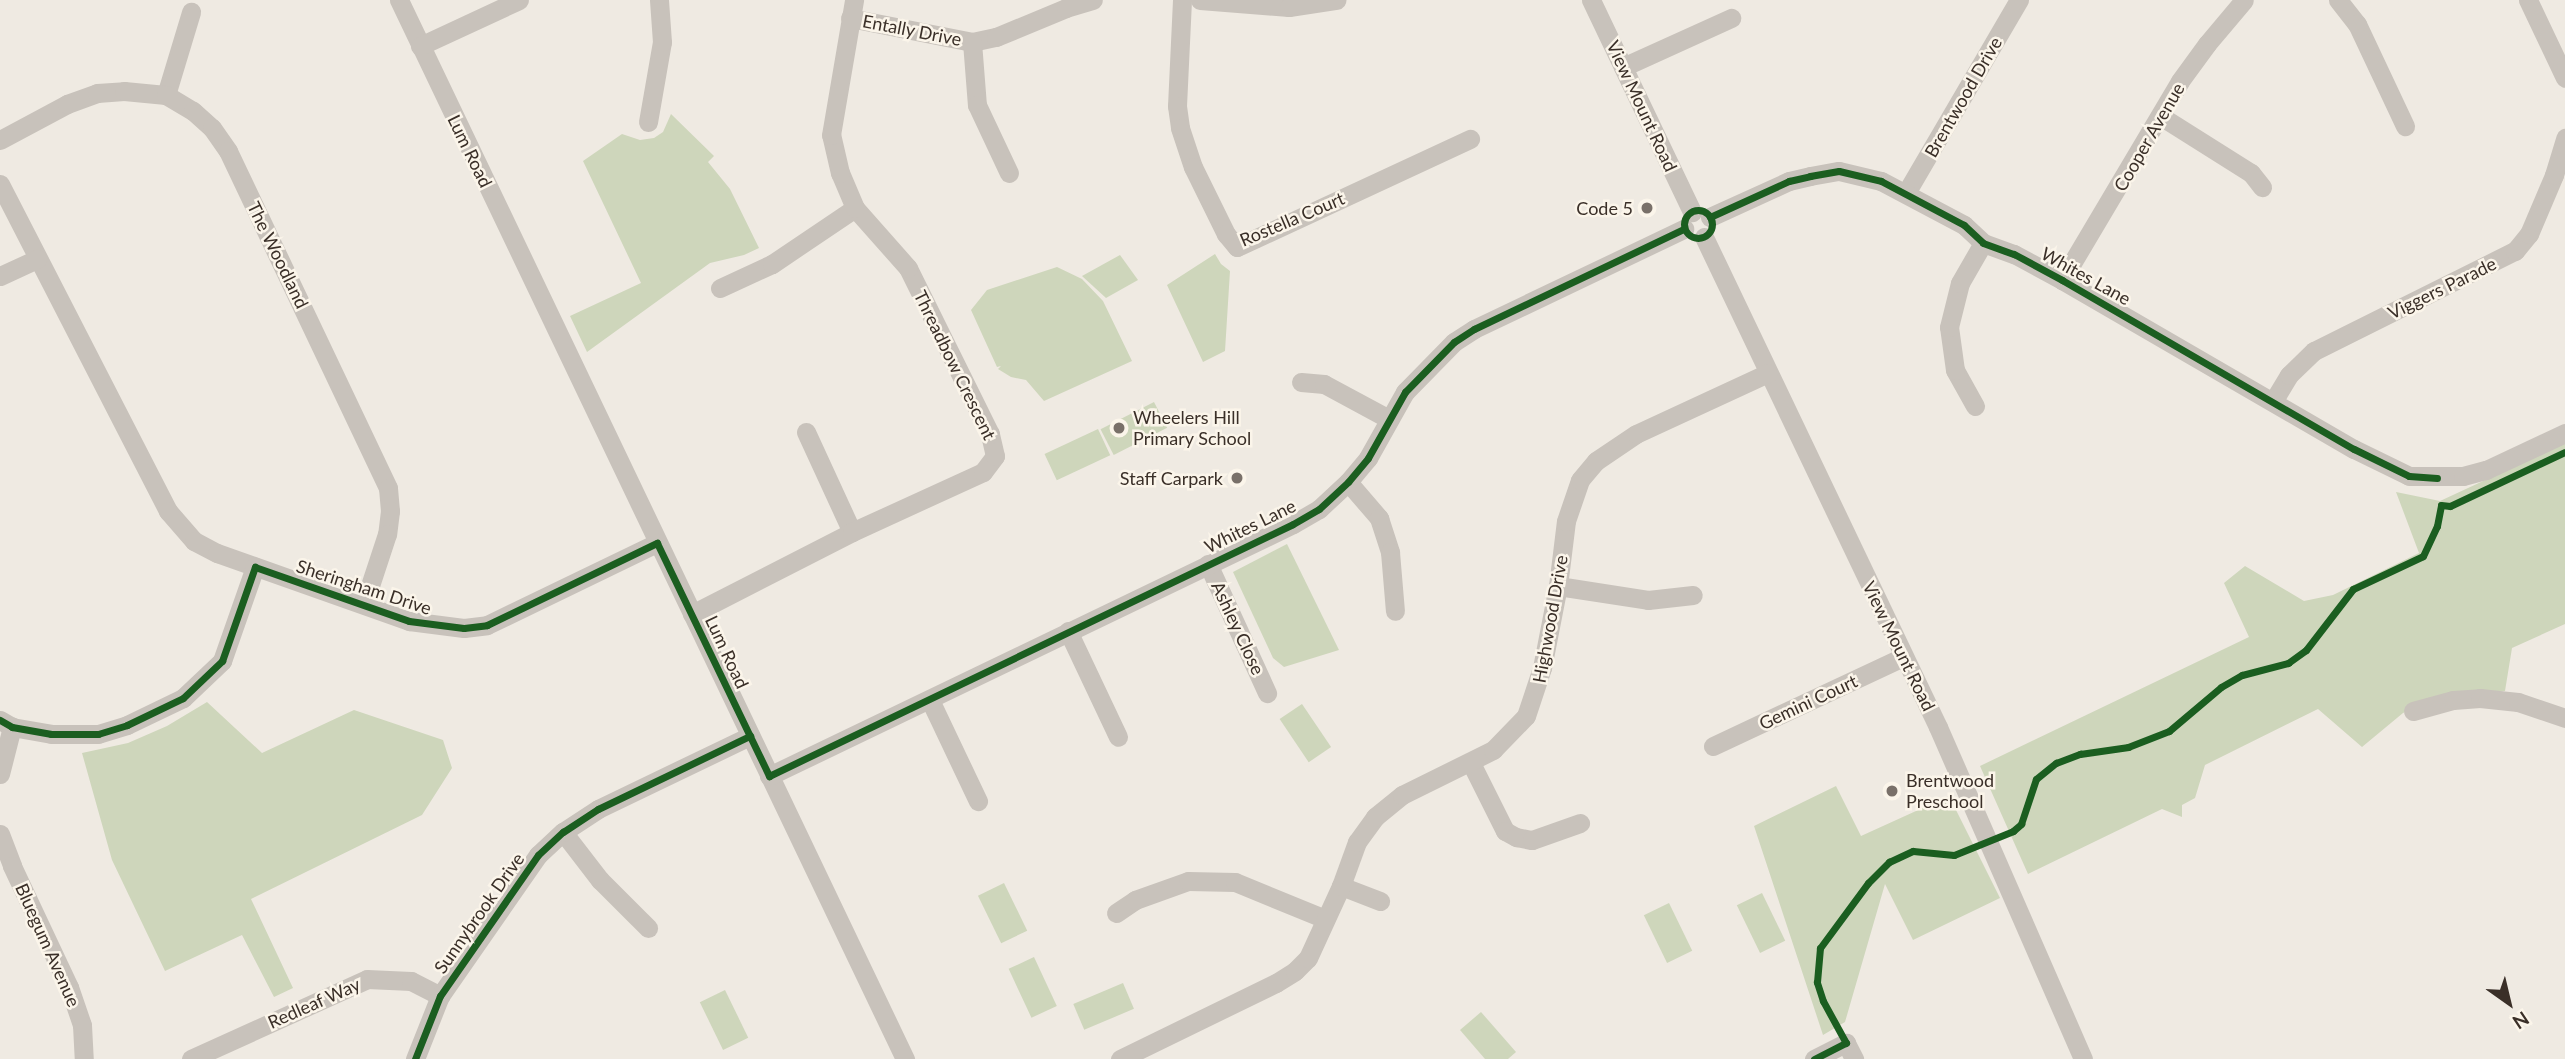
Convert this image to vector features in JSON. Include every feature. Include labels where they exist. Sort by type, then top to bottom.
[{"type":"street","name":"Lum Road","points":[[399,0],[905,1059]]},
{"type":"street","points":[[419,46],[519,0]]},
{"type":"street","points":[[648,122],[662,42],[659,0]]},
{"type":"street","name":"Entally Drive","points":[[852,9],[972,42],[996,37],[1066,8],[1093,0]]},
{"type":"street","name":"Rostella Court","points":[[1182,0],[1177,106],[1180,128],[1193,167],[1226,234],[1237,247],[1470,139]]},
{"type":"street","points":[[1200,0],[1289,7],[1336,0]]},
{"type":"street","name":"View Mount Road","points":[[1591,0],[1696,219],[1692,237],[1704,237],[1967,789],[2083,1059]]},
{"type":"street","name":"Brentwood Drive","points":[[1906,193],[2019,0]]},
{"type":"street","name":"Cooper Avenue","points":[[2062,280],[2162,117],[2180,81],[2245,0]]},
{"type":"street","points":[[2338,0],[2357,24],[2405,126]]},
{"type":"street","points":[[2528,0],[2565,78]]},
{"type":"street","name":"Threadbow Crescent","points":[[692,614],[852,532],[983,472],[995,456],[990,434],[908,268],[855,208],[841,173],[831,135],[852,9]]},
{"type":"street","points":[[166,95],[191,12]]},
{"type":"street","points":[[1623,67],[1731,18]]},
{"type":"street","points":[[972,42],[977,105],[1009,173]]},
{"type":"street","name":"The Woodland","points":[[0,140],[67,104],[97,93],[124,90],[166,95],[192,111],[212,128],[228,151],[388,488],[390,511],[387,534],[364,604]]},
{"type":"street","points":[[2162,117],[2251,173],[2262,187]]},
{"type":"street","name":"Viggers Parade","points":[[2274,400],[2289,374],[2314,351],[2515,251],[2529,234],[2559,178],[2565,138]]},
{"type":"street","name":"Whites Lane","points":[[769,776],[1293,524],[1319,509],[1348,482],[1368,458],[1405,392],[1421,372],[1454,342],[1474,329],[1696,219],[1789,181],[1839,171],[1860,174],[1906,193],[1964,225],[1983,243],[2014,254],[2062,280],[2274,400],[2354,449],[2409,477],[2463,476],[2486,470],[2565,433]]},
{"type":"street","name":"Sheringham Drive","points":[[0,184],[167,511],[194,541],[255,568],[409,621],[443,627],[487,625],[657,543]]},
{"type":"street","points":[[720,288],[772,264],[855,208]]},
{"type":"street","points":[[1975,406],[1955,370],[1949,327],[1960,283],[1983,243]]},
{"type":"street","points":[[0,276],[37,259]]},
{"type":"street","name":"Highwood Drive","points":[[1120,1059],[1295,971],[1308,958],[1341,886],[1357,842],[1375,817],[1402,795],[1493,750],[1526,716],[1540,677],[1558,586],[1566,521],[1580,480],[1596,461],[1636,434],[1768,373]]},
{"type":"street","points":[[1301,382],[1324,384],[1390,419]]},
{"type":"street","points":[[806,432],[852,532]]},
{"type":"street","points":[[1348,482],[1378,518],[1390,552],[1395,611]]},
{"type":"street","name":"Ashley Close","points":[[1208,564],[1268,693]]},
{"type":"street","points":[[0,774],[6,723],[51,734],[98,734],[127,726],[183,698],[222,661],[255,568]]},
{"type":"street","points":[[1558,586],[1648,600],[1693,595]]},
{"type":"street","points":[[1068,631],[1118,737]]},
{"type":"street","name":"Gemini Court","points":[[1713,746],[1903,657]]},
{"type":"street","points":[[2413,711],[2453,700],[2480,698],[2518,702],[2565,719]]},
{"type":"street","points":[[930,700],[978,801]]},
{"type":"street","name":"Sunnybrook Drive","points":[[415,1059],[440,996],[538,855],[563,832],[598,809],[750,736]]},
{"type":"street","points":[[1471,762],[1505,831],[1516,837],[1532,840],[1580,823]]},
{"type":"street","points":[[563,832],[600,880],[648,928]]},
{"type":"street","name":"Bluegum Avenue","points":[[0,834],[12,866],[69,987],[82,1025],[84,1059]]},
{"type":"street","points":[[1116,913],[1135,900],[1188,881],[1235,882],[1325,919]]},
{"type":"street","points":[[1341,886],[1380,901]]},
{"type":"street","name":"Redleaf Way","points":[[191,1059],[367,979],[411,981],[440,996]]},
{"type":"street","points":[[1814,1059],[1846,1043],[1854,1059]]},
{"type":"green space","points":[[671,114],[714,156],[708,162],[730,189],[759,248],[744,255],[710,263],[587,352],[570,316],[641,283],[583,161],[622,134],[640,140],[654,138],[663,132]]},
{"type":"green space","points":[[1215,254],[1221,264],[1230,271],[1225,351],[1203,362],[1167,285]]},
{"type":"green space","points":[[1120,255],[1138,280],[1106,298],[1082,276]]},
{"type":"green space","points":[[1057,267],[1082,279],[1103,301],[1132,361],[1044,401],[1026,380],[1011,377],[998,369],[1001,366],[997,367],[971,310],[987,290]]},
{"type":"green space","points":[[1154,402],[1167,428],[1114,455],[1101,429]]},
{"type":"green space","points":[[1098,429],[1110,455],[1057,480],[1045,454]]},
{"type":"green space","points":[[2565,443],[2565,624],[2512,648],[2505,691],[2436,700],[2403,713],[2362,747],[2318,709],[2205,765],[2195,798],[2182,805],[2182,817],[2162,809],[2028,874],[1980,766],[2249,637],[2224,583],[2245,566],[2304,601],[2333,595],[2419,553],[2396,492],[2440,501]]},
{"type":"green space","points":[[1287,544],[1339,650],[1284,667],[1273,658],[1233,572]]},
{"type":"green space","points":[[207,702],[262,753],[354,710],[443,740],[452,768],[422,815],[251,899],[293,988],[274,997],[242,935],[165,971],[112,860],[82,753],[128,743],[167,726]]},
{"type":"green space","points":[[1302,704],[1331,747],[1309,762],[1280,719]]},
{"type":"green space","points":[[1836,786],[1861,836],[1949,796],[2000,898],[1913,940],[1885,884],[1845,1022],[1823,1035],[1754,826]]},
{"type":"green space","points":[[1004,883],[1027,931],[1001,943],[978,896]]},
{"type":"green space","points":[[1762,893],[1785,941],[1760,953],[1737,905]]},
{"type":"green space","points":[[1669,903],[1692,951],[1667,963],[1644,915]]},
{"type":"green space","points":[[1034,957],[1057,1006],[1031,1018],[1009,969]]},
{"type":"green space","points":[[1123,983],[1134,1009],[1084,1030],[1073,1004]]},
{"type":"green space","points":[[725,990],[748,1038],[723,1050],[700,1002]]},
{"type":"green space","points":[[1481,1012],[1516,1052],[1508,1059],[1485,1059],[1460,1030]]},
{"type":"cycle path","points":[[1710,217],[1789,181],[1810,176],[1839,171],[1881,181],[1964,225],[1983,243],[2014,254],[2062,280],[2354,449],[2409,476],[2437,478]]},
{"type":"cycle path","points":[[1698,210],[1708,214],[1712,224],[1708,234],[1698,238],[1688,234],[1684,224],[1688,214],[1698,210]]},
{"type":"cycle path","points":[[0,720],[12,727],[51,734],[98,734],[127,725],[183,698],[222,661],[255,567],[409,621],[464,628],[487,625],[657,543],[769,776],[1293,524],[1319,509],[1348,482],[1368,458],[1405,392],[1454,342],[1474,329],[1684,229]]},
{"type":"cycle path","points":[[1814,1059],[1846,1043],[1823,1001],[1817,982],[1820,948],[1868,883],[1889,862],[1913,851],[1954,855],[2013,831],[2021,824],[2036,779],[2056,763],[2080,754],[2128,747],[2169,731],[2221,687],[2242,675],[2288,663],[2306,650],[2353,589],[2423,556],[2437,526],[2441,505],[2450,506],[2565,452]]},
{"type":"cycle path","points":[[415,1059],[440,996],[538,855],[563,832],[598,809],[750,736]]},
{"type":"place","name":"Code 5","points":[[1647,208]]},
{"type":"place","name":"Wheelers Hill Primary School","points":[[1119,428]]},
{"type":"place","name":"Staff Carpark","points":[[1237,478]]},
{"type":"place","name":"Brentwood Preschool","points":[[1892,791]]}]
